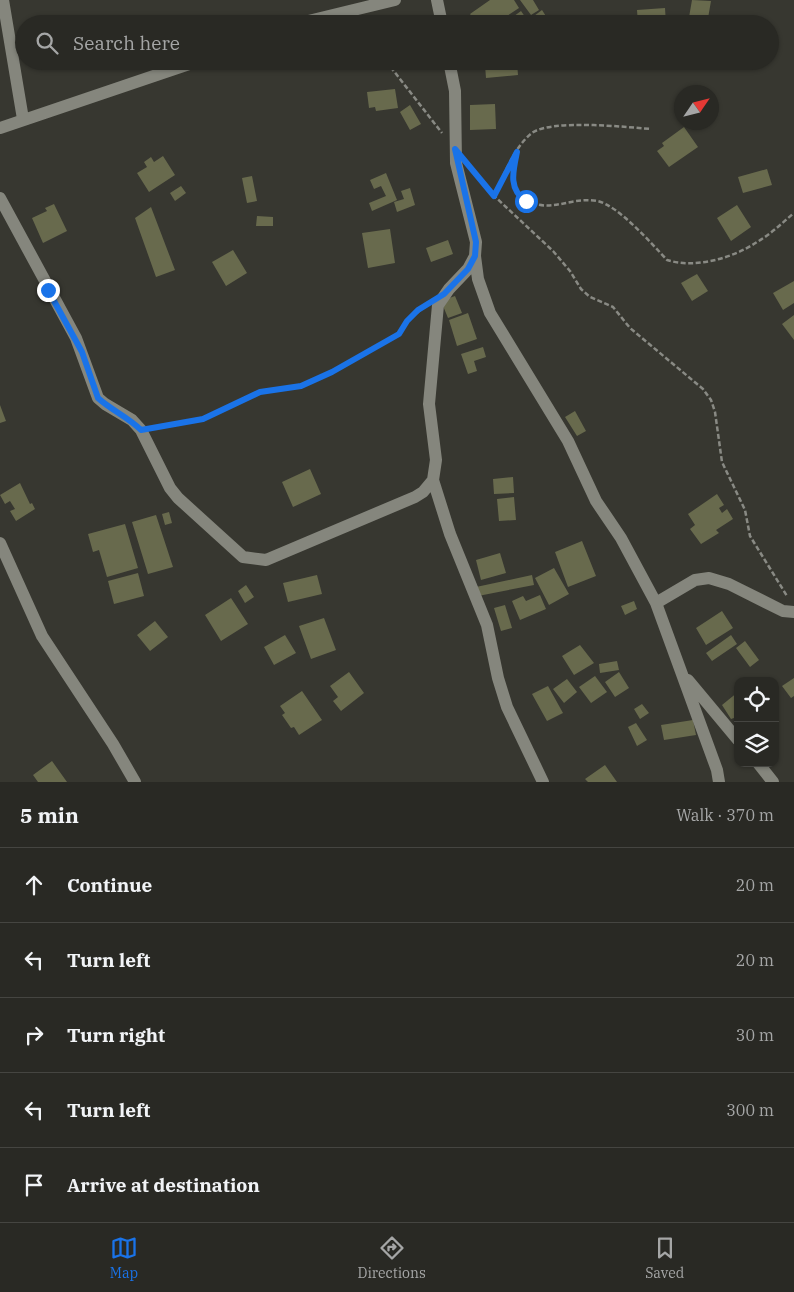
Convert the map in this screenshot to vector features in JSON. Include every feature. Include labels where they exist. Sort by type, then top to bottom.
[{"type":"street","points":[[3,0],[23,120]]},
{"type":"street","points":[[333,15],[395,0]]},
{"type":"street","points":[[437,0],[440,15]]},
{"type":"street","points":[[0,128],[176,70]]},
{"type":"street","points":[[452,70],[456,91],[455,149],[474,229],[478,279],[490,313],[576,455],[596,501],[621,538],[656,603],[717,770],[719,782]]},
{"type":"street","points":[[0,198],[76,338],[98,398],[132,420],[141,430],[170,488],[178,498],[243,557],[254,560],[266,560],[415,496],[423,492],[433,480]]},
{"type":"street","points":[[475,256],[463,276],[444,294],[438,305],[429,404],[436,460],[433,480],[450,534],[488,625],[498,678],[508,707],[543,782]]},
{"type":"street","points":[[0,543],[42,636],[113,744],[135,782]]},
{"type":"street","points":[[656,603],[694,580],[709,578],[729,584],[783,611],[792,607]]},
{"type":"street","points":[[680,671],[734,735]]},
{"type":"street","points":[[761,767],[773,782]]},
{"type":"path","points":[[393,70],[455,149]]},
{"type":"path","points":[[494,196],[517,152],[528,137],[542,129],[582,125],[651,128]]},
{"type":"path","points":[[517,152],[513,182],[519,196],[541,206],[598,201],[607,205],[636,228],[667,260],[674,262],[693,263],[719,259],[744,250],[764,238],[794,213]]},
{"type":"path","points":[[472,171],[494,196],[553,251],[570,271],[581,289],[590,296],[613,306],[630,328],[704,389],[711,400],[715,412],[722,462],[745,510],[750,536],[792,607]]},
{"type":"path","points":[[141,430],[203,419],[260,392],[301,386],[332,372],[399,334],[407,321],[418,310],[444,294]]},
{"type":"building","points":[[490,0],[514,0],[519,8],[508,15],[470,14]]},
{"type":"building","points":[[520,0],[533,0],[539,10],[531,15]]},
{"type":"building","points":[[692,0],[711,1],[709,15],[689,15]]},
{"type":"building","points":[[665,8],[665,15],[637,15],[637,10]]},
{"type":"building","points":[[542,10],[545,15],[535,15]]},
{"type":"building","points":[[521,11],[524,15],[515,15]]},
{"type":"building","points":[[485,70],[518,70],[518,75],[486,78]]},
{"type":"building","points":[[395,89],[398,108],[376,111],[375,107],[369,108],[367,92]]},
{"type":"building","points":[[495,104],[496,129],[470,130],[470,105]]},
{"type":"building","points":[[410,105],[421,124],[410,130],[400,112]]},
{"type":"building","points":[[680,130],[686,130],[698,147],[669,167],[657,151],[664,146],[662,143]]},
{"type":"building","points":[[163,156],[175,175],[149,192],[137,173],[147,167],[144,162],[151,157],[154,162]]},
{"type":"building","points":[[767,169],[772,185],[743,193],[738,177]]},
{"type":"building","points":[[386,173],[397,200],[372,211],[369,203],[386,196],[381,186],[374,189],[370,180]]},
{"type":"building","points":[[252,176],[257,201],[247,203],[242,178]]},
{"type":"building","points":[[181,186],[186,193],[175,201],[170,193]]},
{"type":"building","points":[[410,188],[415,205],[397,212],[394,202],[404,199],[401,191]]},
{"type":"building","points":[[54,204],[67,231],[43,243],[32,218],[47,211],[45,208]]},
{"type":"building","points":[[737,205],[751,227],[731,241],[717,218]]},
{"type":"building","points":[[151,207],[175,270],[156,277],[135,218]]},
{"type":"building","points":[[257,216],[273,217],[273,226],[256,226]]},
{"type":"building","points":[[390,229],[395,263],[368,268],[362,233]]},
{"type":"building","points":[[448,240],[453,254],[431,262],[426,248]]},
{"type":"building","points":[[233,250],[247,273],[226,286],[212,262]]},
{"type":"building","points":[[697,274],[708,291],[692,301],[681,283]]},
{"type":"building","points":[[794,281],[794,303],[783,310],[773,293]]},
{"type":"building","points":[[455,296],[462,313],[448,318],[441,301]]},
{"type":"building","points":[[468,313],[477,339],[457,346],[449,320]]},
{"type":"building","points":[[794,315],[794,340],[782,324]]},
{"type":"building","points":[[483,347],[486,357],[474,361],[477,371],[468,374],[461,354]]},
{"type":"building","points":[[0,405],[6,421],[0,423]]},
{"type":"building","points":[[575,411],[586,431],[577,436],[565,417]]},
{"type":"building","points":[[310,469],[321,494],[293,507],[282,482]]},
{"type":"building","points":[[513,477],[514,493],[494,494],[493,479]]},
{"type":"building","points":[[20,483],[30,504],[32,503],[35,509],[16,521],[10,511],[15,509],[10,501],[5,504],[0,495]]},
{"type":"building","points":[[717,494],[724,505],[719,508],[722,513],[727,509],[733,519],[716,530],[719,533],[701,544],[690,529],[695,525],[688,514]]},
{"type":"building","points":[[514,497],[516,520],[499,521],[497,499]]},
{"type":"building","points":[[169,512],[172,523],[165,525],[162,514]]},
{"type":"building","points":[[156,515],[173,567],[148,574],[132,522]]},
{"type":"building","points":[[125,524],[138,568],[107,577],[99,550],[93,552],[88,534]]},
{"type":"building","points":[[582,541],[596,576],[568,587],[555,552]]},
{"type":"building","points":[[500,553],[506,573],[481,580],[476,560]]},
{"type":"building","points":[[554,568],[569,594],[549,605],[535,578]]},
{"type":"building","points":[[138,573],[144,596],[114,604],[108,581]]},
{"type":"building","points":[[317,575],[322,594],[288,602],[283,583]]},
{"type":"building","points":[[532,575],[534,585],[478,596],[476,587]]},
{"type":"building","points":[[246,585],[254,597],[245,603],[238,591]]},
{"type":"building","points":[[540,595],[546,609],[520,620],[512,601],[523,596],[526,601]]},
{"type":"building","points":[[231,598],[248,624],[221,641],[205,615]]},
{"type":"building","points":[[634,601],[637,609],[625,615],[621,606]]},
{"type":"building","points":[[505,605],[512,628],[501,631],[494,608]]},
{"type":"building","points":[[722,611],[733,628],[706,645],[696,628]]},
{"type":"building","points":[[324,618],[336,650],[311,659],[299,626]]},
{"type":"building","points":[[155,621],[168,637],[150,651],[137,635]]},
{"type":"building","points":[[285,635],[296,653],[274,665],[264,647]]},
{"type":"building","points":[[731,635],[737,644],[712,661],[706,653]]},
{"type":"building","points":[[745,641],[759,660],[750,667],[736,648]]},
{"type":"building","points":[[580,645],[594,663],[574,675],[562,656]]},
{"type":"building","points":[[617,661],[619,670],[600,673],[599,664]]},
{"type":"building","points":[[349,672],[364,693],[341,711],[333,701],[338,697],[330,686]]},
{"type":"building","points":[[619,672],[629,688],[615,697],[605,682]]},
{"type":"building","points":[[595,676],[607,692],[591,703],[579,687]]},
{"type":"building","points":[[794,678],[794,696],[791,698],[782,686]]},
{"type":"building","points":[[567,679],[577,692],[564,703],[553,689]]},
{"type":"building","points":[[548,686],[563,713],[547,721],[532,694]]},
{"type":"building","points":[[302,691],[322,720],[299,735],[294,727],[291,728],[282,715],[285,713],[280,706]]},
{"type":"building","points":[[734,695],[734,718],[731,719],[722,705]]},
{"type":"building","points":[[642,704],[649,713],[640,719],[634,709]]},
{"type":"building","points":[[693,720],[696,735],[664,740],[661,725]]},
{"type":"building","points":[[636,723],[647,740],[637,746],[628,727]]},
{"type":"building","points":[[52,761],[67,782],[38,782],[33,775]]},
{"type":"building","points":[[605,765],[617,782],[588,782],[585,779]]},
{"type":"route","points":[[48,290],[76,338],[98,398],[105,404],[132,420],[141,430],[203,419],[260,392],[301,386],[332,372],[399,334],[407,321],[418,310],[444,294],[463,276],[475,256],[476,242],[456,163],[455,149],[494,196],[517,152],[512,173],[513,182],[515,191],[526,201]]}]
